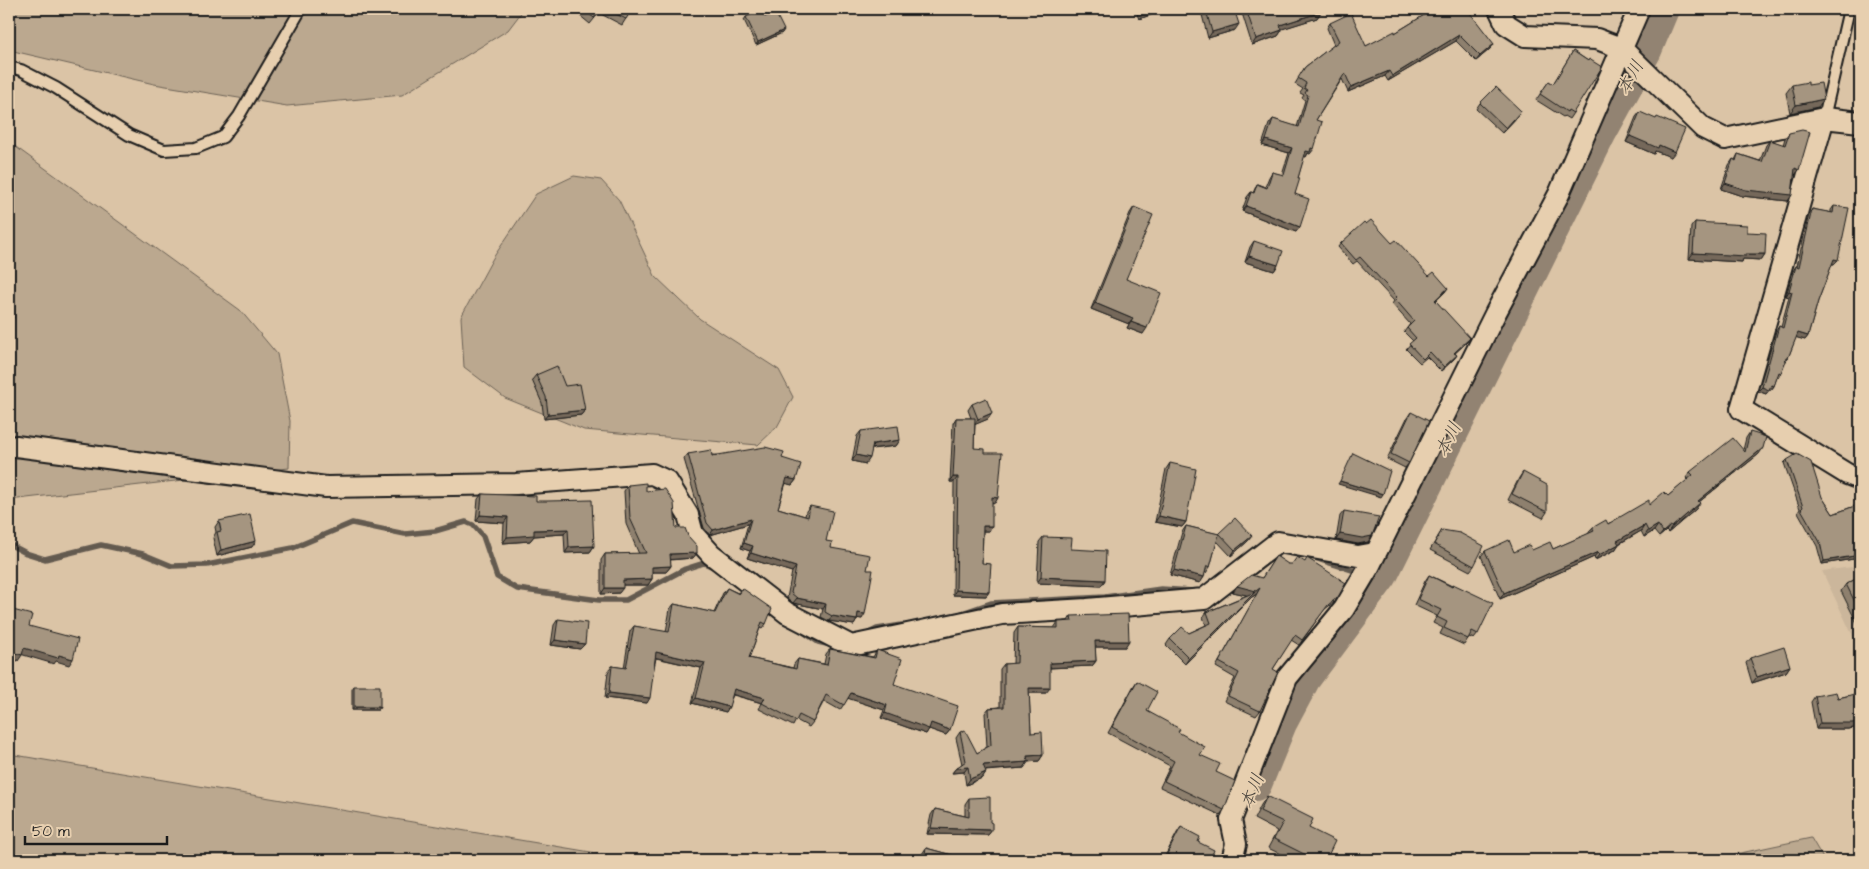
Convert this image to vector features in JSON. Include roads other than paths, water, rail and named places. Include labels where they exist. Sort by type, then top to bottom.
[{"type":"street","points":[[1498,9],[1506,24],[1525,36],[1597,39],[1631,58],[1703,128],[1725,139],[1824,118],[1860,122]]},
{"type":"street","points":[[1234,852],[1231,820],[1287,678],[1344,609],[1369,566],[1495,314],[1631,58],[1639,9]]},
{"type":"street","points":[[1824,118],[1741,409],[1847,474],[1860,479]]},
{"type":"street","points":[[9,448],[16,446],[326,487],[516,484],[652,474],[667,481],[688,515],[693,534],[711,554],[787,613],[843,642],[1002,614],[1204,599],[1278,542],[1358,556],[1369,566]]},
{"type":"lane","points":[[9,67],[21,70],[56,88],[128,135],[164,150],[196,148],[223,137],[240,116],[301,9]]},
{"type":"lane","points":[[1824,118],[1849,9]]},
{"type":"waterway","name":"本川","points":[[1255,784],[1280,723],[1304,678],[1381,575],[1600,132],[1645,50],[1662,9]]},
{"type":"waterway","points":[[9,544],[26,553],[45,559],[101,545],[143,554],[172,566],[207,565],[293,548],[352,523],[405,534],[435,531],[466,522],[473,525],[483,536],[497,577],[517,589],[599,600],[626,600],[685,569],[704,563],[716,568]]},
{"type":"waterway","points":[[1308,556],[1361,573]]},
{"type":"waterway","points":[[1370,574],[1381,575]]},
{"type":"waterway","points":[[962,613],[991,603],[1105,597],[1161,589],[1193,591]]},
{"type":"waterway","points":[[867,634],[877,629],[902,625]]},
{"type":"waterway","points":[[802,631],[818,642],[831,645]]}]
